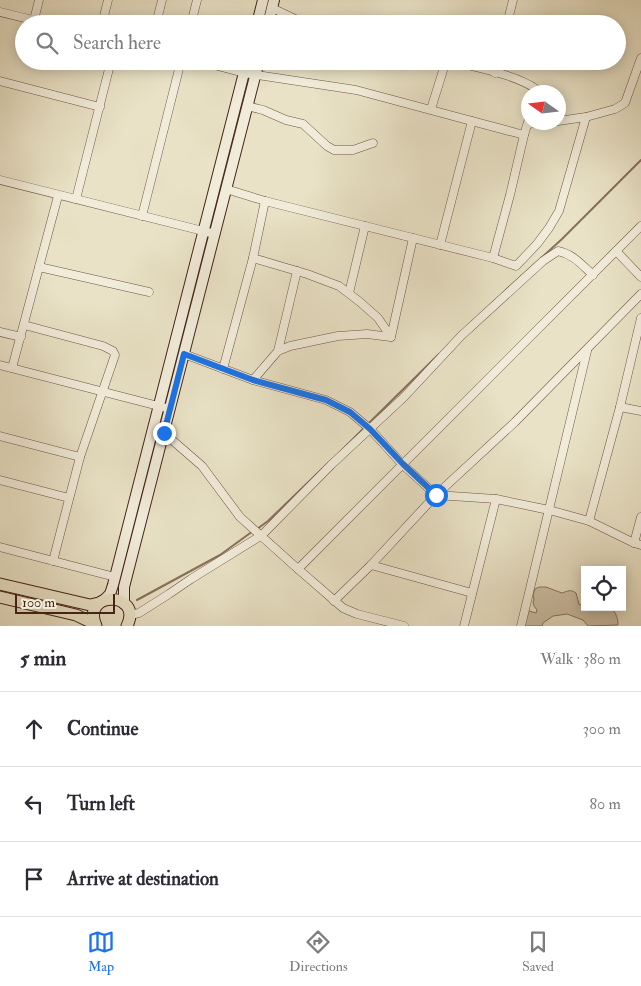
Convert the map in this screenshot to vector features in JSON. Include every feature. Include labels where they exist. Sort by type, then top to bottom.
[{"type":"main road","points":[[259,15],[263,0]]},
{"type":"main road","points":[[124,604],[124,588],[256,70]]},
{"type":"main road","points":[[95,625],[93,619],[96,608],[110,594],[115,577],[244,72]]},
{"type":"main road","points":[[181,321],[192,324]]},
{"type":"main road","points":[[0,584],[90,605],[116,599],[129,610],[130,621]]},
{"type":"main road","points":[[0,597],[76,616],[95,625]]},
{"type":"street","points":[[35,15],[39,0]]},
{"type":"street","points":[[104,15],[108,0]]},
{"type":"street","points":[[158,15],[162,0]]},
{"type":"street","points":[[192,15],[196,0]]},
{"type":"street","points":[[509,15],[513,0]]},
{"type":"street","points":[[273,4],[291,15]]},
{"type":"street","points":[[0,12],[15,16]]},
{"type":"street","points":[[566,120],[586,117],[615,109],[625,103],[641,58]]},
{"type":"street","points":[[76,199],[108,70]]},
{"type":"street","points":[[142,216],[179,70]]},
{"type":"street","points":[[236,70],[356,90],[524,135]]},
{"type":"street","points":[[431,109],[443,70]]},
{"type":"street","points":[[484,70],[515,78],[530,85]]},
{"type":"street","points":[[0,81],[100,107]]},
{"type":"street","points":[[247,106],[302,124],[334,150],[353,150],[373,143]]},
{"type":"street","points":[[516,266],[537,244],[559,211],[586,117]]},
{"type":"street","points":[[440,245],[472,121]]},
{"type":"street","points":[[493,258],[526,130]]},
{"type":"street","points":[[0,180],[215,234]]},
{"type":"street","points":[[226,189],[265,201],[493,258],[532,270]]},
{"type":"street","points":[[12,368],[58,196]]},
{"type":"street","points":[[222,369],[253,258],[265,201]]},
{"type":"street","points":[[349,293],[364,226]]},
{"type":"street","points":[[298,570],[641,226]]},
{"type":"street","points":[[391,337],[413,238]]},
{"type":"street","points":[[130,621],[146,608],[262,535],[331,465],[404,397],[461,336],[543,261],[558,251],[565,252],[593,275]]},
{"type":"street","points":[[616,251],[641,277]]},
{"type":"street","points":[[253,258],[297,270],[339,286],[378,318],[391,337]]},
{"type":"street","points":[[39,267],[149,292]]},
{"type":"street","points":[[278,351],[297,270]]},
{"type":"street","points":[[334,601],[371,565],[436,495],[515,422],[641,294]]},
{"type":"street","points":[[589,522],[620,407],[641,318]]},
{"type":"street","points":[[24,325],[103,346],[113,351],[115,355],[80,457],[53,561]]},
{"type":"street","points":[[0,332],[21,337]]},
{"type":"street","points":[[253,380],[278,351],[290,346],[338,336],[367,334],[391,337]]},
{"type":"street","points":[[521,626],[588,349]]},
{"type":"street","points":[[184,354],[253,380],[326,400],[350,412],[436,495],[496,499],[549,510],[589,522],[637,544],[641,517]]},
{"type":"street","points":[[0,365],[170,409]]},
{"type":"street","points":[[620,407],[641,411]]},
{"type":"street","points":[[164,433],[202,466],[240,517],[334,601],[343,608],[357,614],[404,626]]},
{"type":"street","points":[[0,436],[80,457]]},
{"type":"street","points":[[0,480],[69,498]]},
{"type":"street","points":[[464,626],[496,499]]},
{"type":"street","points":[[0,547],[115,577]]},
{"type":"street","points":[[371,565],[472,593]]},
{"type":"shaded area","points":[[546,587],[562,593],[574,592],[581,605],[581,611],[613,611],[618,620],[618,625],[588,626],[583,620],[567,614],[553,616],[543,623],[542,626],[524,626],[529,611],[536,613],[537,610],[533,602],[535,589]]},
{"type":"waterway","points":[[506,290],[562,239],[641,160]]},
{"type":"waterway","points":[[368,424],[439,354]]},
{"type":"waterway","points":[[336,456],[365,427]]},
{"type":"waterway","points":[[257,529],[268,521],[322,469]]},
{"type":"waterway","points":[[137,600],[220,555],[253,531]]},
{"type":"route","points":[[164,433],[184,354],[253,380],[326,400],[350,412],[370,429],[436,495]]}]
